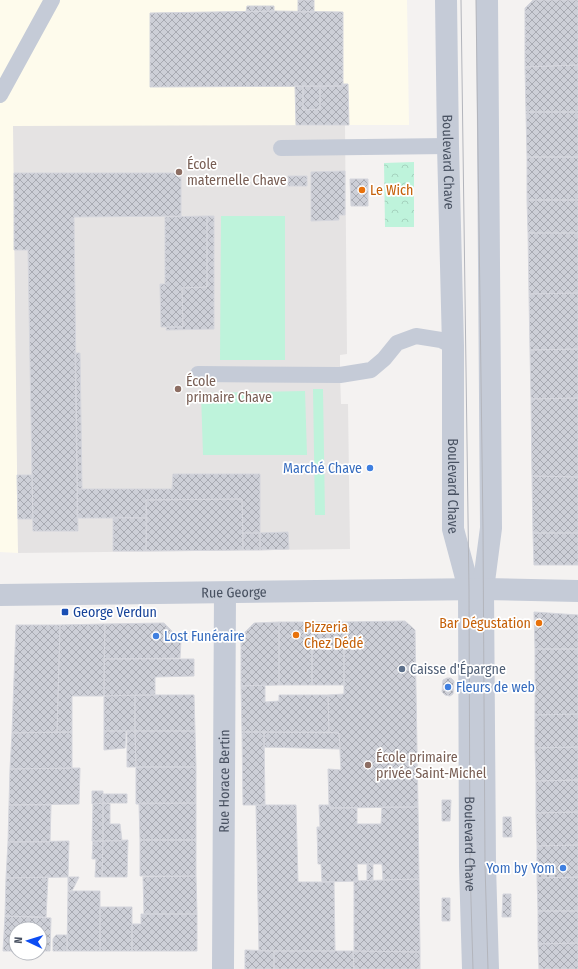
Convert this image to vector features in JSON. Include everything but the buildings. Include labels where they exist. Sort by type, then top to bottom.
[{"type":"street","name":"Boulevard Chave","points":[[446,0],[453,346],[453,529],[476,589],[488,969]]},
{"type":"street","name":"Boulevard Chave","points":[[473,969],[470,858],[476,589],[491,528],[487,0]]},
{"type":"street","name":"Rue George","points":[[0,595],[476,589],[578,591]]},
{"type":"street","name":"Rue Horace Bertin","points":[[223,969],[226,593]]},
{"type":"lane","points":[[0,95],[52,0]]},
{"type":"lane","points":[[281,148],[448,146]]},
{"type":"lane","points":[[198,374],[340,375],[371,370],[384,359],[397,343],[416,336],[441,340],[453,346]]},
{"type":"shaded area","points":[[0,0],[407,0],[409,125],[345,125],[14,173],[18,553],[0,552]]},
{"type":"shaded area","name":"École primaire Chave","points":[[345,125],[347,354],[340,355],[340,375],[341,404],[348,404],[350,549],[18,553],[13,126]]},
{"type":"green space","points":[[414,162],[414,227],[385,227],[384,163]]},
{"type":"green space","points":[[221,216],[285,216],[285,360],[220,360]]},
{"type":"green space","points":[[313,389],[323,389],[325,515],[315,515]]},
{"type":"green space","points":[[305,391],[307,455],[203,455],[201,393]]},
{"type":"tram line","points":[[461,0],[469,589],[470,866],[473,969]]},
{"type":"tram line","points":[[476,0],[483,529],[485,865],[488,969]]},
{"type":"place","name":"École maternelle Chave","points":[[179,172]]},
{"type":"place","name":"Le Wich","points":[[362,190]]},
{"type":"place","name":"École primaire Chave","points":[[178,389]]},
{"type":"place","name":"Marché Chave","points":[[370,468]]},
{"type":"place","name":"George Verdun","points":[[65,612]]},
{"type":"place","name":"Bar Dégustation","points":[[539,623]]},
{"type":"place","name":"Pizzeria Chez Dédé","points":[[296,635]]},
{"type":"place","name":"Lost Funéraire","points":[[156,636]]},
{"type":"place","name":"Caisse d'Épargne","points":[[402,669]]},
{"type":"place","name":"Fleurs de web","points":[[448,687]]},
{"type":"place","name":"École primaire privée Saint-Michel","points":[[368,765]]},
{"type":"place","name":"Yom by Yom","points":[[563,868]]}]
